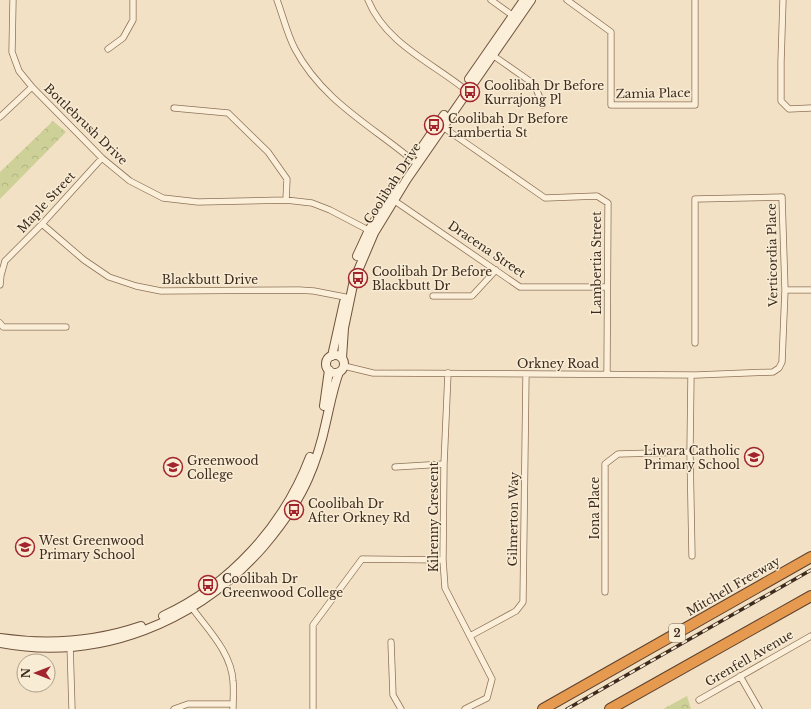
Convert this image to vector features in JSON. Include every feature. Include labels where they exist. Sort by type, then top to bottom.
[{"type":"highway","name":"Mitchell Freeway","points":[[543,709],[811,557]]},
{"type":"highway","points":[[610,709],[811,596]]},
{"type":"main road","name":"Coolibah Drive","points":[[515,18],[524,0]]},
{"type":"main road","name":"Coolibah Drive","points":[[332,356],[347,297],[353,266],[371,232],[391,198],[490,53],[515,18],[531,0]]},
{"type":"main road","name":"Coolibah Drive","points":[[342,358],[347,297]]},
{"type":"main road","points":[[0,643],[30,647],[70,645],[126,631],[191,605],[223,585],[247,564],[269,540],[295,504],[308,478],[319,449],[344,362],[338,355],[328,358],[327,362],[329,370],[324,406],[314,448],[290,500],[265,536],[239,564],[191,605]]},
{"type":"main road","points":[[329,370],[334,373],[341,369]]},
{"type":"main road","points":[[0,638],[70,645]]},
{"type":"street","name":"Bottlebrush Drive","points":[[13,0],[12,52],[19,71],[32,87],[102,158],[130,181],[163,198],[198,202],[286,200],[312,203],[320,205],[371,232]]},
{"type":"street","points":[[108,49],[123,38],[133,20],[133,0]]},
{"type":"street","points":[[277,0],[295,49],[323,88],[336,102],[415,163]]},
{"type":"street","points":[[368,0],[373,12],[388,32],[404,46],[465,90]]},
{"type":"street","points":[[491,0],[515,18]]},
{"type":"street","name":"Zamia Place","points":[[567,0],[611,32],[611,106],[695,106],[695,0]]},
{"type":"street","points":[[783,0],[781,101],[789,109],[811,108]]},
{"type":"street","points":[[490,53],[534,84],[543,106]]},
{"type":"street","points":[[0,117],[32,87]]},
{"type":"street","points":[[174,108],[228,113],[268,152],[283,173],[287,179],[286,200]]},
{"type":"street","name":"Lambertia Street","points":[[441,125],[545,198],[597,196],[608,203],[607,374]]},
{"type":"street","name":"Maple Street","points":[[0,285],[5,261],[42,224],[102,158]]},
{"type":"street","name":"Verticordia Place","points":[[695,344],[695,199],[782,197],[784,290],[782,362],[779,368],[773,372]]},
{"type":"street","name":"Dracena Street","points":[[391,198],[520,287],[607,287]]},
{"type":"street","name":"Blackbutt Drive","points":[[42,224],[84,260],[109,277],[136,286],[161,291],[299,290],[347,297]]},
{"type":"street","points":[[433,296],[472,296],[496,270]]},
{"type":"street","points":[[784,290],[811,290]]},
{"type":"street","points":[[2,325],[66,327]]},
{"type":"street","name":"Orkney Road","points":[[341,369],[373,373],[691,375],[773,372]]},
{"type":"street","name":"Kilrenny Crescent","points":[[448,373],[444,464],[443,560],[445,588],[492,679],[487,698],[465,709]]},
{"type":"street","name":"Gilmerton Way","points":[[470,636],[516,611],[522,602],[526,374]]},
{"type":"street","points":[[691,375],[690,452],[692,556]]},
{"type":"street","name":"Iona Place","points":[[605,592],[605,464],[618,454],[690,452]]},
{"type":"street","points":[[395,467],[444,464]]},
{"type":"street","points":[[313,709],[313,625],[362,559],[443,560]]},
{"type":"street","points":[[174,709],[188,704],[233,706],[233,679],[228,661],[216,639],[191,605]]},
{"type":"street","name":"Grenfell Avenue","points":[[699,700],[811,636]]},
{"type":"street","points":[[391,642],[393,695],[401,709]]},
{"type":"street","points":[[70,645],[72,709]]},
{"type":"street","points":[[740,676],[759,709]]},
{"type":"green space","points":[[53,121],[66,132],[0,199],[0,172]]},
{"type":"green space","points":[[687,696],[691,709],[663,709]]},
{"type":"railway","points":[[567,709],[811,570]]},
{"type":"place","name":"Coolibah Dr Before Kurrajong Pl","points":[[470,92]]},
{"type":"place","name":"Coolibah Dr Before Lambertia St","points":[[434,125]]},
{"type":"place","name":"Coolibah Dr Before Blackbutt Dr","points":[[358,278]]},
{"type":"place","name":"Liwara Catholic Primary School","points":[[754,457]]},
{"type":"place","name":"Greenwood College","points":[[173,467]]},
{"type":"place","name":"Coolibah Dr After Orkney Rd","points":[[294,510]]},
{"type":"place","name":"West Greenwood Primary School","points":[[25,547]]},
{"type":"place","name":"Coolibah Dr Greenwood College","points":[[208,585]]}]
